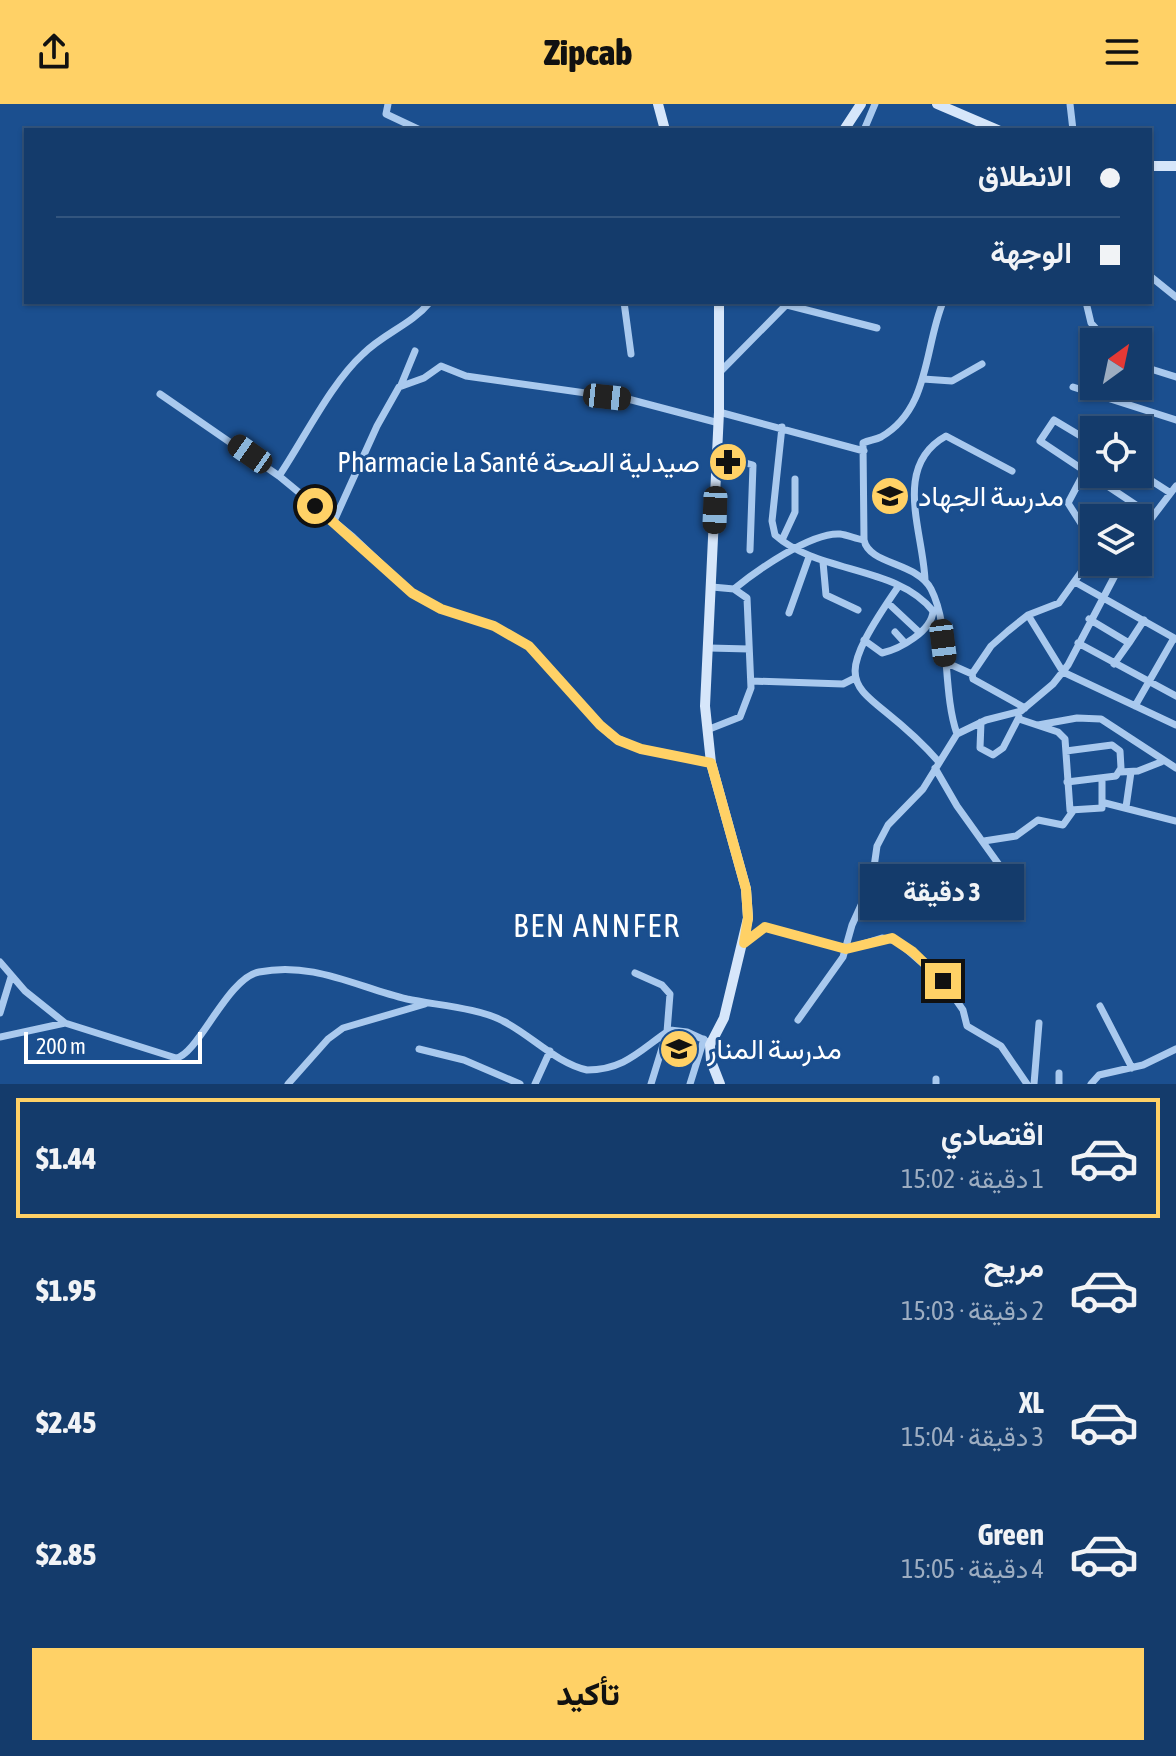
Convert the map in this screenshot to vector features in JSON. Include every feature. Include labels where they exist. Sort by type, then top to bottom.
[{"type":"street","points":[[388,104],[386,114],[416,128]]},
{"type":"street","points":[[658,104],[664,128]]},
{"type":"street","points":[[845,128],[861,104]]},
{"type":"street","points":[[865,128],[875,104]]},
{"type":"street","points":[[937,104],[993,128]]},
{"type":"street","points":[[1070,104],[1073,128]]},
{"type":"street","points":[[1152,166],[1176,166]]},
{"type":"street","points":[[1152,278],[1176,297]]},
{"type":"street","points":[[279,476],[360,357],[385,335],[410,323],[428,304]]},
{"type":"street","points":[[624,304],[631,354]]},
{"type":"street","points":[[690,1084],[707,1041],[721,1026],[748,918],[746,889],[711,763],[707,730],[719,417],[719,304]]},
{"type":"street","points":[[720,372],[775,313],[788,304],[877,328]]},
{"type":"street","points":[[925,580],[900,564],[871,554],[864,540],[864,441],[882,436],[919,397],[927,347],[942,304]]},
{"type":"street","points":[[1086,304],[1091,323],[1095,328]]},
{"type":"street","points":[[334,521],[415,351]]},
{"type":"street","points":[[923,379],[952,381],[982,364]]},
{"type":"street","points":[[401,385],[424,378],[442,366],[466,376],[628,399],[782,427],[864,451]]},
{"type":"street","points":[[1152,369],[1176,377]]},
{"type":"street","points":[[1073,387],[1176,420]]},
{"type":"street","points":[[160,394],[279,476],[334,521],[398,582],[422,599],[494,626],[529,646],[600,725],[618,740],[641,749],[711,763]]},
{"type":"street","points":[[1080,436],[1054,420],[1040,441],[1080,469]]},
{"type":"street","points":[[782,427],[772,521],[775,535],[809,557],[898,587],[933,611],[931,622],[920,633],[884,653],[864,640]]},
{"type":"street","points":[[957,734],[948,704],[945,662],[933,593],[925,580],[913,480],[921,458],[933,443],[946,436],[1012,471]]},
{"type":"street","points":[[717,455],[753,465],[750,550]]},
{"type":"street","points":[[782,540],[795,512],[795,479]]},
{"type":"street","points":[[1080,481],[1068,503],[1080,522]]},
{"type":"street","points":[[1152,481],[1169,492]]},
{"type":"street","points":[[1152,514],[1176,486]]},
{"type":"street","points":[[1110,488],[1134,504]]},
{"type":"street","points":[[734,589],[795,549],[827,535],[841,534],[864,540]]},
{"type":"street","points":[[789,613],[809,557]]},
{"type":"street","points":[[823,562],[826,595],[858,610]]},
{"type":"street","points":[[972,674],[991,646],[1028,615],[1057,605],[1080,575]]},
{"type":"street","points":[[981,722],[980,748],[993,755],[1003,748],[1018,716],[1063,672],[1114,576]]},
{"type":"street","points":[[1075,582],[1175,639],[1135,706]]},
{"type":"street","points":[[707,730],[740,717],[751,681],[747,598],[734,589],[712,587]]},
{"type":"street","points":[[898,587],[864,640],[853,667],[853,679],[862,694],[911,732],[937,764],[957,806],[1020,894]]},
{"type":"street","points":[[888,603],[920,633]]},
{"type":"street","points":[[1028,615],[1063,672],[1176,725]]},
{"type":"street","points":[[1089,619],[1129,643]]},
{"type":"street","points":[[1114,664],[1144,620]]},
{"type":"street","points":[[895,632],[905,643]]},
{"type":"street","points":[[1078,643],[1176,696]]},
{"type":"street","points":[[709,648],[749,649]]},
{"type":"street","points":[[945,662],[972,674],[973,679],[1025,708]]},
{"type":"street","points":[[751,681],[843,684],[853,679]]},
{"type":"street","points":[[798,1020],[837,968],[846,949],[872,881],[880,838],[888,825],[917,797],[957,734],[981,722],[1018,716],[1063,735],[1068,805],[1073,811]]},
{"type":"street","points":[[1036,725],[1077,718],[1101,719],[1140,741],[1161,762],[1176,768]]},
{"type":"street","points":[[1066,751],[1115,746],[1120,751],[1120,772]]},
{"type":"street","points":[[1067,782],[1102,779],[1161,762]]},
{"type":"street","points":[[1126,807],[1131,772]]},
{"type":"street","points":[[1102,779],[1105,803]]},
{"type":"street","points":[[1073,811],[1097,811],[1105,803]]},
{"type":"street","points":[[1105,803],[1176,821]]},
{"type":"street","points":[[984,841],[1016,836],[1038,820],[1063,825],[1073,811]]},
{"type":"street","points":[[744,943],[760,928],[772,927],[846,949],[888,938],[905,945],[943,981],[963,1010],[967,1026],[1001,1046],[1027,1084]]},
{"type":"street","points":[[0,962],[11,977],[65,1023],[182,1057],[243,981],[253,973],[265,971],[332,974],[427,1003],[500,1019],[580,1069],[595,1070],[642,1053],[667,1032],[678,1029],[707,1041]]},
{"type":"street","points":[[635,973],[667,989],[667,1032],[651,1084]]},
{"type":"street","points":[[0,1013],[11,977]]},
{"type":"street","points":[[288,1084],[333,1034],[357,1023],[427,1003]]},
{"type":"street","points":[[1100,1006],[1132,1068]]},
{"type":"street","points":[[0,1037],[65,1023]]},
{"type":"street","points":[[1034,1084],[1039,1023]]},
{"type":"street","points":[[707,1041],[720,1084]]},
{"type":"street","points":[[419,1049],[496,1073],[520,1084]]},
{"type":"street","points":[[1091,1084],[1099,1075],[1132,1068],[1176,1049]]},
{"type":"street","points":[[535,1084],[550,1051]]},
{"type":"street","points":[[490,1084],[496,1073]]},
{"type":"street","points":[[1059,1073],[1059,1084]]},
{"type":"place","name":"Pharmacie La Santé صيدلية الصحة","points":[[728,462]]},
{"type":"place","name":"مدرسة الجهاد","points":[[890,496]]},
{"type":"place","name":"مدرسة المنار","points":[[679,1049]]},
{"type":"district","name":"BEN ANNFER","points":[[597,925]]},
{"type":"route","points":[[315,506],[412,593],[441,609],[494,626],[529,646],[610,735],[641,749],[711,763],[726,829],[746,889],[748,918],[744,943],[753,933],[765,927],[846,949],[892,938],[905,945],[943,981]]}]
